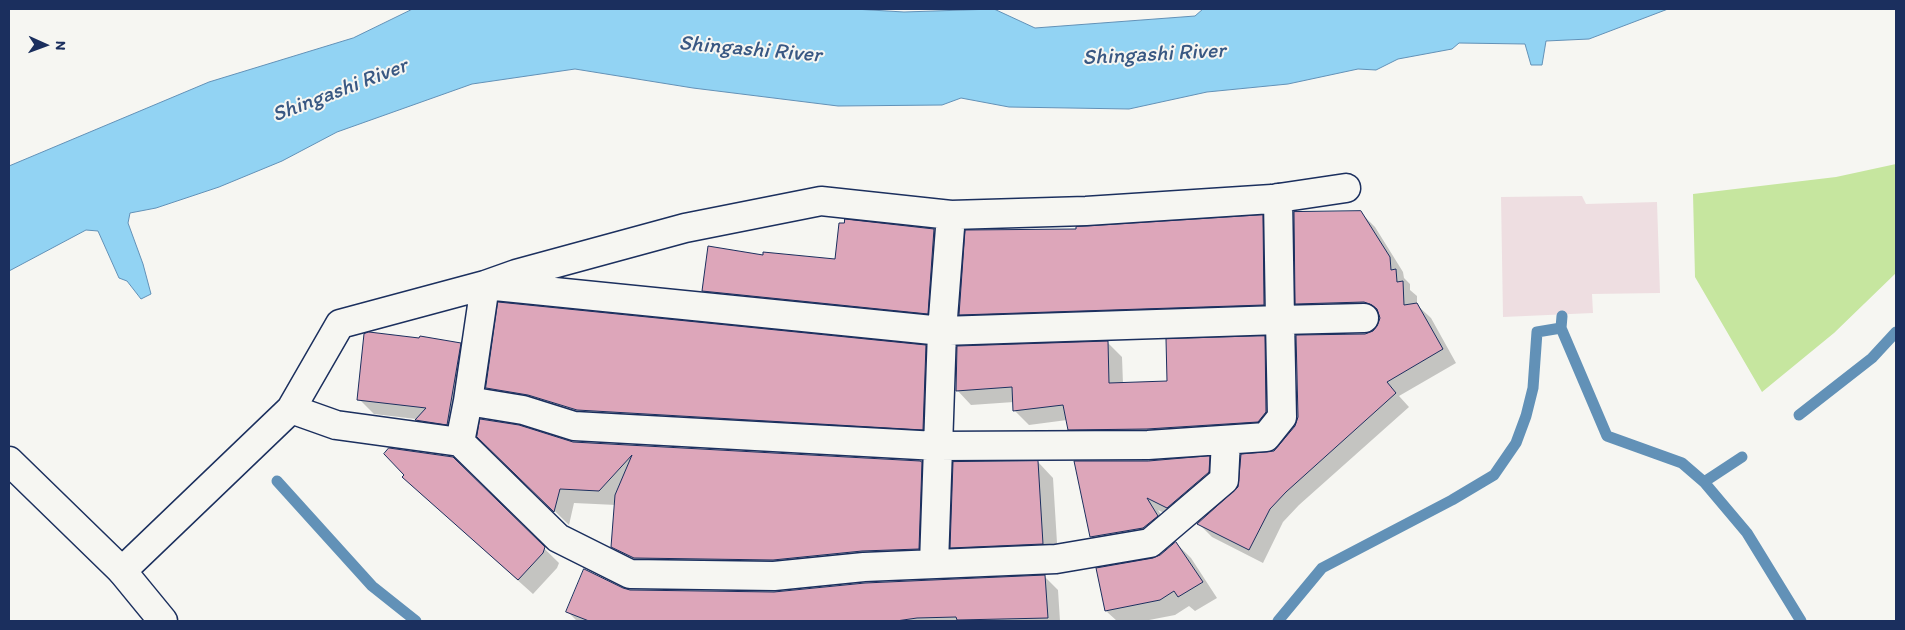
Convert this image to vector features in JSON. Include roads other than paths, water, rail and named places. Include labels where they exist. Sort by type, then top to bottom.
[{"type":"street","points":[[122,571],[291,409],[340,324],[684,228],[821,201],[951,215],[1086,211],[1278,198],[1346,188]]},
{"type":"street","points":[[468,400],[523,410],[574,426],[937,446],[1148,445],[1266,437],[1282,417],[1278,198]]},
{"type":"street","points":[[934,564],[942,331],[951,215]]},
{"type":"street","points":[[485,285],[942,331],[1364,318]]},
{"type":"street","points":[[460,442],[485,285]]},
{"type":"street","points":[[291,409],[336,425],[460,442],[558,538],[630,574],[774,576],[864,567],[1056,559],[1150,543],[1224,480],[1226,440]]},
{"type":"street","points":[[9,461],[122,571],[163,621]]},
{"type":"water","name":"Shingashi River","points":[[413,9],[854,9],[904,12],[994,9],[1035,28],[1195,16],[1203,9],[1668,9],[1589,39],[1546,41],[1542,65],[1531,65],[1525,44],[1459,43],[1452,49],[1398,59],[1376,70],[1358,69],[1288,84],[1207,92],[1129,109],[1009,107],[961,98],[942,105],[838,106],[693,88],[575,69],[472,84],[337,132],[282,161],[219,187],[156,208],[130,213],[128,223],[143,264],[151,294],[141,299],[127,281],[119,278],[98,231],[86,230],[9,271],[9,166],[209,82],[353,38]]},
{"type":"waterway","points":[[1562,316],[1561,328],[1607,436],[1682,463],[1704,482],[1747,533],[1801,621]]},
{"type":"waterway","points":[[1278,621],[1322,568],[1452,500],[1494,475],[1516,443],[1526,416],[1533,388],[1537,332],[1561,328]]},
{"type":"waterway","points":[[1799,415],[1872,358],[1896,332]]},
{"type":"waterway","points":[[1704,482],[1742,457]]},
{"type":"waterway","points":[[277,481],[372,586],[416,621]]}]
